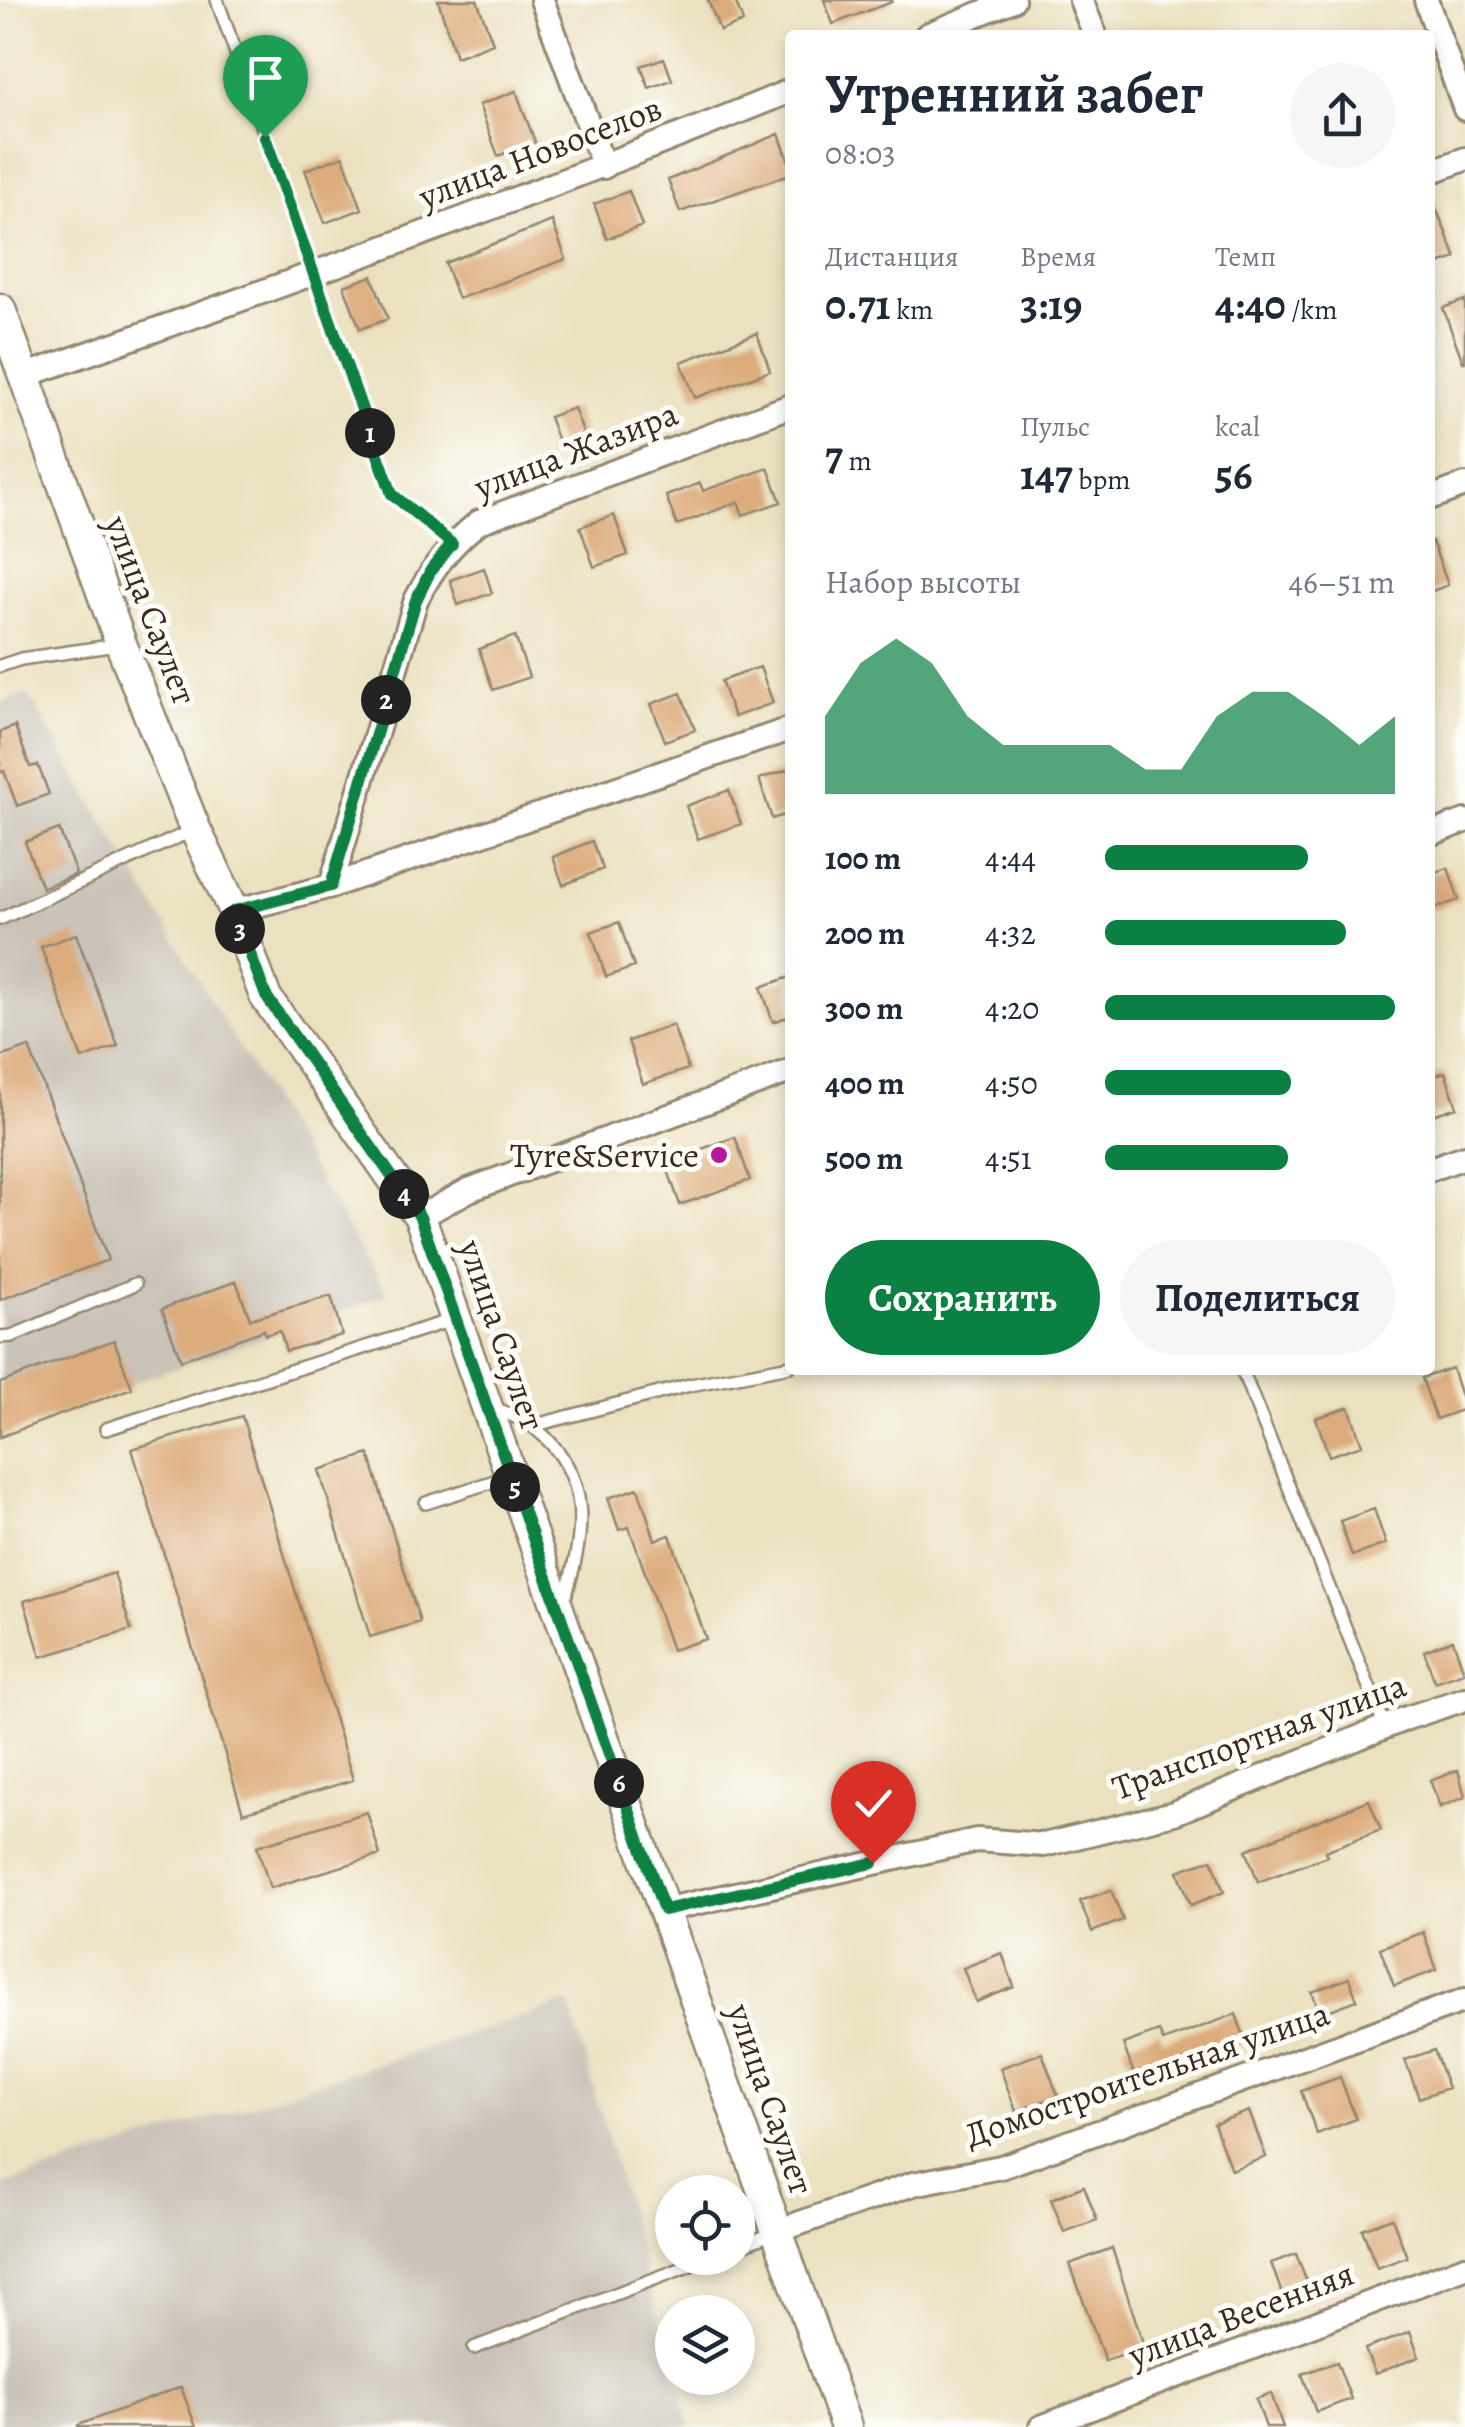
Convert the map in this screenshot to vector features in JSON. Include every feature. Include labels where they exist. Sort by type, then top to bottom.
[{"type":"street","points":[[542,0],[604,167]]},
{"type":"street","points":[[939,30],[1013,0]]},
{"type":"street","points":[[1081,0],[1093,30]]},
{"type":"street","points":[[1435,33],[1465,110]]},
{"type":"street","name":"улица Новоселов","points":[[24,376],[604,167],[785,93]]},
{"type":"street","points":[[1435,170],[1465,160]]},
{"type":"street","name":"улица Саулет","points":[[3,327],[122,644],[266,996],[420,1217],[846,2427]]},
{"type":"street","name":"улица Жазира","points":[[331,886],[416,600],[431,570],[452,544],[479,522],[785,408]]},
{"type":"street","points":[[1435,496],[1465,485]]},
{"type":"street","points":[[234,911],[331,886],[785,732]]},
{"type":"street","points":[[1435,832],[1465,821]]},
{"type":"street","points":[[420,1217],[469,1190],[785,1073]]},
{"type":"street","points":[[1435,1167],[1465,1157]]},
{"type":"street","name":"Транспортная улица","points":[[664,1910],[978,1840],[1044,1845],[1155,1817],[1465,1699]]},
{"type":"street","name":"Домостроительная улица","points":[[778,2231],[914,2184],[1000,2166],[1465,2000]]},
{"type":"street","name":"улица Весенняя","points":[[1041,2427],[1465,2267]]},
{"type":"lane","points":[[218,0],[392,494],[452,544]]},
{"type":"lane","points":[[0,666],[20,659],[122,644]]},
{"type":"lane","points":[[3,920],[195,829]]},
{"type":"lane","points":[[0,1337],[12,1336],[135,1284]]},
{"type":"lane","points":[[106,1429],[456,1319]]},
{"type":"lane","points":[[532,1426],[707,1381],[785,1367]]},
{"type":"lane","points":[[1244,1375],[1385,1727]]},
{"type":"lane","points":[[486,1404],[532,1426],[553,1446],[568,1469],[582,1517],[576,1562],[560,1614]]},
{"type":"lane","points":[[426,1503],[512,1476]]},
{"type":"lane","name":"Домостроительная улица","points":[[755,2240],[778,2231]]},
{"type":"lane","points":[[474,2348],[665,2275]]},
{"type":"shaded area","points":[[26,692],[388,1295],[0,1428],[0,704]]},
{"type":"shaded area","points":[[569,2002],[655,2305],[655,2395],[681,2395],[690,2427],[0,2427],[0,2186]]},
{"type":"building","points":[[438,0],[477,0],[493,43],[456,57]]},
{"type":"building","points":[[708,0],[735,0],[743,22],[720,31]]},
{"type":"building","points":[[824,0],[892,0],[892,2],[833,24]]},
{"type":"building","points":[[664,58],[672,80],[649,88],[641,66]]},
{"type":"building","points":[[516,91],[535,142],[498,156],[479,105]]},
{"type":"building","points":[[779,134],[785,150],[785,176],[680,212],[668,180]]},
{"type":"building","points":[[343,156],[362,209],[325,223],[305,170]]},
{"type":"building","points":[[629,191],[642,226],[607,239],[594,204]]},
{"type":"building","points":[[1435,206],[1456,258],[1435,265]]},
{"type":"building","points":[[552,221],[566,259],[458,299],[445,263]]},
{"type":"building","points":[[372,276],[388,319],[360,329],[344,286]]},
{"type":"building","points":[[1465,300],[1465,362],[1463,362],[1443,308]]},
{"type":"building","points":[[757,333],[770,371],[695,398],[681,362]]},
{"type":"building","points":[[574,408],[586,440],[561,449],[549,417]]},
{"type":"building","points":[[768,468],[781,502],[743,515],[738,502],[677,525],[666,496],[700,483],[703,491]]},
{"type":"building","points":[[614,515],[628,555],[594,567],[580,527]]},
{"type":"building","points":[[1435,549],[1448,585],[1435,590]]},
{"type":"building","points":[[484,568],[492,593],[458,605],[450,580]]},
{"type":"building","points":[[515,636],[529,677],[493,690],[479,649]]},
{"type":"building","points":[[760,667],[773,703],[734,717],[721,681]]},
{"type":"building","points":[[681,693],[695,730],[665,741],[651,704]]},
{"type":"building","points":[[15,726],[30,767],[38,765],[49,794],[17,806],[4,771],[0,773],[0,732]]},
{"type":"building","points":[[785,771],[785,815],[772,819],[759,779]]},
{"type":"building","points":[[729,790],[741,824],[698,839],[686,806]]},
{"type":"building","points":[[59,829],[76,874],[42,888],[25,842]]},
{"type":"building","points":[[592,841],[603,869],[563,885],[553,857]]},
{"type":"building","points":[[1448,868],[1459,900],[1435,908],[1435,872]]},
{"type":"building","points":[[619,922],[634,967],[606,977],[591,932]]},
{"type":"building","points":[[76,934],[118,1046],[82,1059],[41,947]]},
{"type":"building","points":[[785,979],[785,1018],[773,1022],[761,987]]},
{"type":"building","points":[[673,1025],[688,1069],[643,1084],[628,1041]]},
{"type":"building","points":[[29,1047],[108,1260],[0,1300],[0,1057]]},
{"type":"building","points":[[1445,1072],[1457,1107],[1435,1114],[1435,1075]]},
{"type":"building","points":[[735,1137],[750,1180],[680,1205],[665,1162]]},
{"type":"building","points":[[236,1281],[250,1319],[331,1296],[342,1335],[286,1351],[280,1331],[265,1335],[264,1330],[181,1360],[162,1309]]},
{"type":"building","points":[[114,1340],[132,1388],[0,1437],[0,1383]]},
{"type":"building","points":[[1452,1368],[1465,1409],[1436,1419],[1422,1378]]},
{"type":"building","points":[[1349,1407],[1362,1445],[1329,1456],[1316,1418]]},
{"type":"building","points":[[242,1416],[353,1780],[243,1813],[132,1449]]},
{"type":"building","points":[[369,1454],[420,1622],[370,1637],[319,1470]]},
{"type":"building","points":[[638,1488],[655,1540],[670,1535],[706,1639],[672,1650],[629,1527],[619,1530],[608,1498]]},
{"type":"building","points":[[1374,1509],[1386,1544],[1352,1556],[1340,1521]]},
{"type":"building","points":[[114,1573],[131,1630],[41,1657],[24,1601]]},
{"type":"building","points":[[1453,1640],[1464,1672],[1435,1682],[1424,1651]]},
{"type":"building","points":[[1458,1770],[1465,1797],[1440,1807],[1430,1780]]},
{"type":"building","points":[[1369,1800],[1381,1830],[1258,1882],[1246,1850]]},
{"type":"building","points":[[367,1812],[380,1855],[270,1888],[257,1846]]},
{"type":"building","points":[[1212,1859],[1224,1892],[1191,1905],[1178,1871]]},
{"type":"building","points":[[1111,1890],[1123,1920],[1092,1932],[1080,1901]]},
{"type":"building","points":[[1423,1932],[1437,1970],[1394,1986],[1380,1948]]},
{"type":"building","points":[[1002,1953],[1014,1987],[976,2002],[963,1968]]},
{"type":"building","points":[[1349,1978],[1357,2000],[1320,2014],[1312,1992]]},
{"type":"building","points":[[1236,2014],[1246,2042],[1136,2080],[1123,2044],[1159,2031],[1163,2041]]},
{"type":"building","points":[[1434,2050],[1448,2088],[1419,2098],[1405,2060]]},
{"type":"building","points":[[1042,2053],[1058,2096],[1016,2111],[1000,2068]]},
{"type":"building","points":[[1340,2077],[1356,2119],[1317,2134],[1301,2091]]},
{"type":"building","points":[[1249,2111],[1266,2157],[1231,2170],[1214,2124]]},
{"type":"building","points":[[1084,2186],[1097,2220],[1064,2232],[1051,2199]]},
{"type":"building","points":[[1392,2218],[1407,2257],[1377,2268],[1362,2229]]},
{"type":"building","points":[[1112,2248],[1144,2346],[1105,2361],[1070,2264]]},
{"type":"building","points":[[1296,2254],[1311,2293],[1285,2302],[1271,2263]]},
{"type":"building","points":[[1410,2332],[1419,2357],[1375,2374],[1365,2349]]},
{"type":"building","points":[[1337,2362],[1351,2399],[1316,2412],[1302,2374]]},
{"type":"building","points":[[181,2387],[196,2427],[78,2427],[78,2425]]},
{"type":"building","points":[[1271,2393],[1283,2427],[1266,2427],[1256,2399]]},
{"type":"place","name":"Tyre&Service","points":[[719,1155]]},
{"type":"route","points":[[265,137],[392,494],[452,544],[431,570],[416,600],[331,886],[234,911],[266,996],[420,1217],[664,1910],[873,1863]]}]
